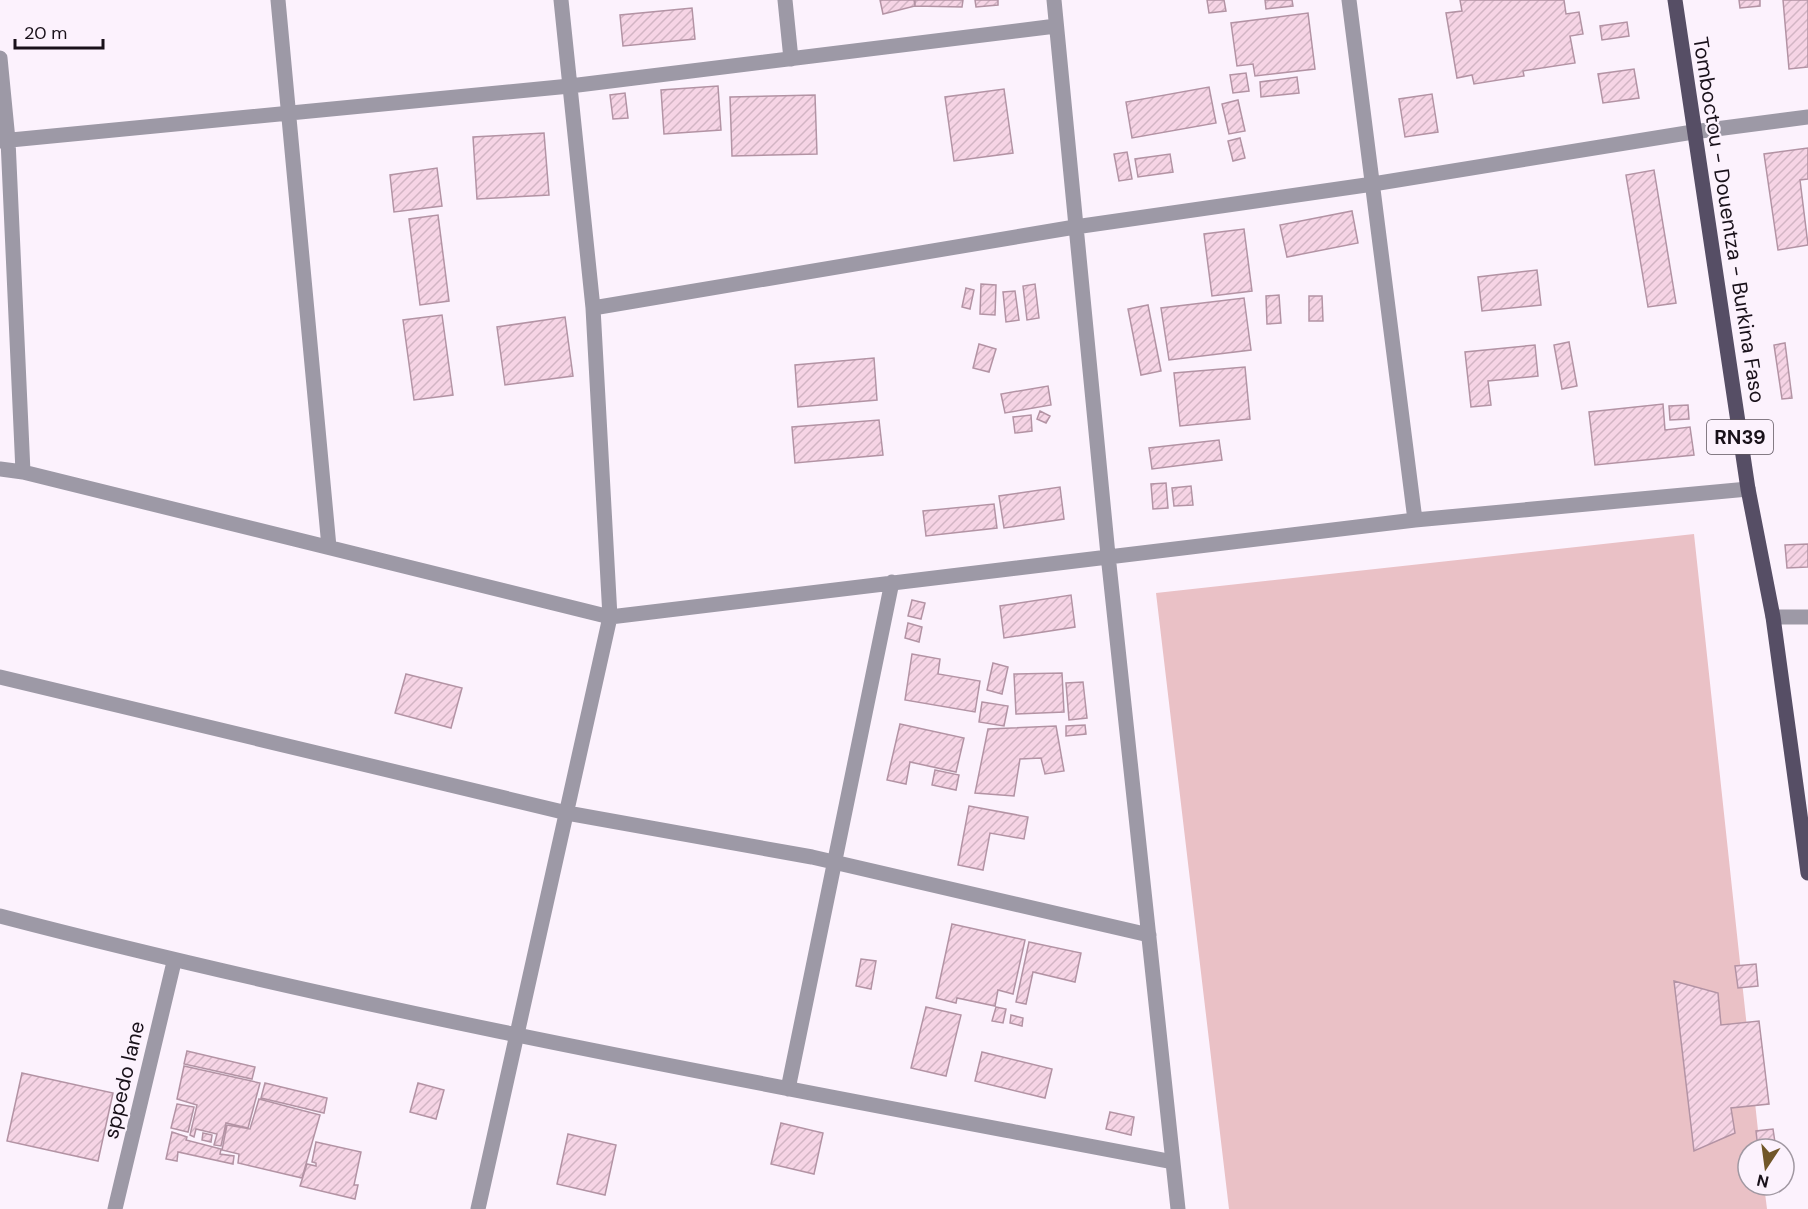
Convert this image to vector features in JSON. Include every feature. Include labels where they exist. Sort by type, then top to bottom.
[{"type":"main road","name":"Tomboctou - Douentza - Burkina Faso","points":[[1675,0],[1748,489],[1773,617],[1808,873]]},
{"type":"street","points":[[278,0],[329,547]]},
{"type":"street","points":[[478,1209],[610,617],[593,308],[561,0]]},
{"type":"street","points":[[785,0],[791,59]]},
{"type":"street","points":[[1054,0],[1108,555],[1178,1209]]},
{"type":"street","points":[[1349,0],[1415,520]]},
{"type":"street","points":[[4,141],[570,86],[1056,26]]},
{"type":"street","points":[[0,58],[23,472]]},
{"type":"street","points":[[593,308],[1075,228],[1373,184],[1693,132],[1808,117]]},
{"type":"street","points":[[0,468],[610,617],[1108,555],[1415,520],[1748,489]]},
{"type":"street","points":[[788,1089],[892,582]]},
{"type":"street","points":[[1773,617],[1808,617]]},
{"type":"street","points":[[0,677],[567,813],[836,863],[1149,935]]},
{"type":"street","points":[[0,916],[174,962],[516,1037],[1173,1162]]},
{"type":"street","name":"sppedo lane","points":[[115,1209],[174,962]]},
{"type":"street","points":[[1173,1162],[1188,1209]]},
{"type":"shaded area","points":[[1694,534],[1759,1137],[1736,1137],[1736,1197],[1766,1197],[1767,1209],[1229,1209],[1156,593]]},
{"type":"building","points":[[880,0],[914,0],[915,6],[883,14]]},
{"type":"building","points":[[915,0],[963,0],[962,7],[915,6]]},
{"type":"building","points":[[975,0],[998,0],[998,5],[976,7]]},
{"type":"building","points":[[1207,0],[1224,0],[1226,11],[1209,13]]},
{"type":"building","points":[[1265,0],[1292,0],[1293,6],[1266,9]]},
{"type":"building","points":[[1460,0],[1564,0],[1566,14],[1579,12],[1583,34],[1570,36],[1575,63],[1523,71],[1524,76],[1474,84],[1472,75],[1457,78],[1446,13],[1462,11]]},
{"type":"building","points":[[1739,0],[1760,0],[1760,6],[1740,8]]},
{"type":"building","points":[[1783,0],[1808,0],[1808,67],[1789,69]]},
{"type":"building","points":[[692,8],[695,39],[623,46],[620,15]]},
{"type":"building","points":[[1308,13],[1315,69],[1255,76],[1253,64],[1237,66],[1231,23]]},
{"type":"building","points":[[1627,22],[1629,36],[1602,40],[1600,26]]},
{"type":"building","points":[[1634,69],[1639,98],[1603,103],[1598,74]]},
{"type":"building","points":[[1246,73],[1249,91],[1233,93],[1230,75]]},
{"type":"building","points":[[1297,77],[1299,93],[1261,97],[1260,82]]},
{"type":"building","points":[[718,86],[721,130],[664,134],[661,90]]},
{"type":"building","points":[[1209,87],[1216,123],[1132,138],[1126,102]]},
{"type":"building","points":[[1004,89],[1013,153],[954,161],[945,97]]},
{"type":"building","points":[[625,93],[628,118],[613,119],[610,95]]},
{"type":"building","points":[[1432,94],[1438,132],[1405,137],[1399,99]]},
{"type":"building","points":[[815,95],[817,154],[732,156],[730,97]]},
{"type":"building","points":[[1238,100],[1245,131],[1229,134],[1222,104]]},
{"type":"building","points":[[544,133],[549,195],[477,199],[473,137]]},
{"type":"building","points":[[1240,138],[1245,158],[1233,161],[1228,141]]},
{"type":"building","points":[[1808,148],[1808,179],[1800,180],[1808,245],[1778,250],[1764,154]]},
{"type":"building","points":[[1127,152],[1132,179],[1119,181],[1114,154]]},
{"type":"building","points":[[1170,154],[1173,172],[1138,177],[1135,159]]},
{"type":"building","points":[[437,168],[442,206],[394,212],[390,175]]},
{"type":"building","points":[[1654,170],[1676,303],[1648,307],[1626,175]]},
{"type":"building","points":[[1352,211],[1358,243],[1287,257],[1280,225]]},
{"type":"building","points":[[438,215],[449,301],[420,305],[409,219]]},
{"type":"building","points":[[1244,229],[1252,291],[1212,296],[1204,234]]},
{"type":"building","points":[[1537,270],[1541,305],[1482,311],[1478,277]]},
{"type":"building","points":[[981,284],[996,285],[995,315],[980,314]]},
{"type":"building","points":[[1035,284],[1039,318],[1027,320],[1023,286]]},
{"type":"building","points":[[966,288],[974,290],[970,309],[962,307]]},
{"type":"building","points":[[1015,291],[1019,320],[1006,322],[1003,292]]},
{"type":"building","points":[[1279,295],[1281,323],[1267,324],[1266,296]]},
{"type":"building","points":[[1309,296],[1322,296],[1323,321],[1309,321]]},
{"type":"building","points":[[1244,298],[1251,350],[1169,360],[1161,308]]},
{"type":"building","points":[[1148,305],[1161,371],[1141,375],[1128,309]]},
{"type":"building","points":[[442,315],[453,395],[414,400],[403,320]]},
{"type":"building","points":[[565,317],[573,376],[505,385],[497,327]]},
{"type":"building","points":[[1569,342],[1577,386],[1562,389],[1554,345]]},
{"type":"building","points":[[1785,343],[1792,398],[1782,399],[1774,345]]},
{"type":"building","points":[[979,344],[996,349],[989,372],[973,368]]},
{"type":"building","points":[[1535,345],[1538,376],[1488,381],[1491,405],[1471,407],[1465,352]]},
{"type":"building","points":[[874,358],[877,400],[798,407],[795,365]]},
{"type":"building","points":[[1245,367],[1250,419],[1180,426],[1174,373]]},
{"type":"building","points":[[1048,386],[1051,405],[1005,413],[1001,394]]},
{"type":"building","points":[[1663,404],[1665,430],[1690,427],[1694,455],[1595,465],[1589,412]]},
{"type":"building","points":[[1688,405],[1689,419],[1670,420],[1669,406]]},
{"type":"building","points":[[1040,411],[1050,416],[1046,423],[1037,419]]},
{"type":"building","points":[[1031,415],[1032,431],[1015,433],[1013,417]]},
{"type":"building","points":[[879,420],[883,455],[795,463],[792,427]]},
{"type":"building","points":[[1219,440],[1222,460],[1152,469],[1149,448]]},
{"type":"building","points":[[1166,483],[1168,508],[1153,509],[1151,484]]},
{"type":"building","points":[[1191,486],[1193,505],[1174,506],[1172,488]]},
{"type":"building","points":[[1060,487],[1064,519],[1004,528],[999,496]]},
{"type":"building","points":[[994,504],[997,528],[926,536],[923,511]]},
{"type":"building","points":[[1808,544],[1808,567],[1787,568],[1785,545]]},
{"type":"building","points":[[1071,595],[1075,627],[1004,638],[1000,606]]},
{"type":"building","points":[[912,600],[925,603],[921,619],[908,616]]},
{"type":"building","points":[[908,623],[922,627],[919,642],[905,638]]},
{"type":"building","points":[[912,654],[940,659],[938,674],[980,681],[975,712],[905,700]]},
{"type":"building","points":[[993,663],[1008,667],[1002,694],[987,690]]},
{"type":"building","points":[[1062,673],[1064,712],[1016,714],[1014,674]]},
{"type":"building","points":[[406,674],[462,688],[451,728],[395,713]]},
{"type":"building","points":[[1083,682],[1087,718],[1069,720],[1066,683]]},
{"type":"building","points":[[982,702],[1008,706],[1004,726],[979,722]]},
{"type":"building","points":[[900,724],[964,738],[956,772],[910,762],[906,784],[887,780]]},
{"type":"building","points":[[1085,725],[1086,734],[1066,736],[1066,726]]},
{"type":"building","points":[[1056,726],[1064,771],[1045,774],[1041,758],[1020,759],[1014,796],[975,793],[988,729]]},
{"type":"building","points":[[935,770],[959,775],[956,790],[932,785]]},
{"type":"building","points":[[969,806],[1028,817],[1024,839],[990,833],[983,870],[958,865]]},
{"type":"building","points":[[952,924],[1025,940],[1013,994],[998,990],[995,1006],[957,998],[956,1003],[936,998]]},
{"type":"building","points":[[1029,942],[1081,953],[1075,982],[1033,972],[1026,1004],[1016,1002]]},
{"type":"building","points":[[861,959],[876,961],[871,989],[856,986]]},
{"type":"building","points":[[1756,964],[1758,986],[1738,988],[1735,966]]},
{"type":"building","points":[[1674,981],[1718,993],[1721,1025],[1759,1021],[1769,1104],[1731,1108],[1735,1133],[1694,1151]]},
{"type":"building","points":[[926,1007],[961,1015],[946,1076],[911,1068]]},
{"type":"building","points":[[996,1007],[1006,1009],[1003,1023],[992,1021]]},
{"type":"building","points":[[1011,1015],[1023,1018],[1022,1026],[1010,1023]]},
{"type":"building","points":[[187,1051],[255,1067],[252,1079],[184,1064]]},
{"type":"building","points":[[982,1052],[1052,1069],[1045,1098],[975,1081]]},
{"type":"building","points":[[184,1066],[260,1083],[248,1128],[226,1123],[221,1146],[214,1145],[217,1134],[196,1129],[194,1137],[190,1135],[197,1105],[177,1099]]},
{"type":"building","points":[[22,1073],[113,1093],[98,1161],[7,1141]]},
{"type":"building","points":[[265,1083],[327,1098],[324,1113],[261,1098]]},
{"type":"building","points":[[418,1083],[444,1090],[436,1119],[410,1112]]},
{"type":"building","points":[[259,1099],[320,1115],[302,1178],[238,1163],[239,1154],[222,1150],[227,1125],[250,1129]]},
{"type":"building","points":[[177,1104],[194,1107],[188,1132],[171,1128]]},
{"type":"building","points":[[1110,1112],[1134,1117],[1131,1135],[1106,1129]]},
{"type":"building","points":[[781,1123],[823,1133],[814,1174],[771,1164]]},
{"type":"building","points":[[1773,1129],[1774,1137],[1757,1137],[1756,1131]]},
{"type":"building","points":[[172,1132],[187,1137],[186,1140],[221,1149],[220,1154],[234,1156],[233,1164],[178,1152],[177,1161],[166,1159]]},
{"type":"building","points":[[203,1133],[212,1135],[211,1142],[202,1140]]},
{"type":"building","points":[[568,1134],[616,1145],[605,1195],[557,1184]]},
{"type":"building","points":[[316,1142],[361,1152],[354,1185],[358,1185],[355,1199],[300,1186],[307,1164],[316,1166],[316,1163],[312,1162]]}]
